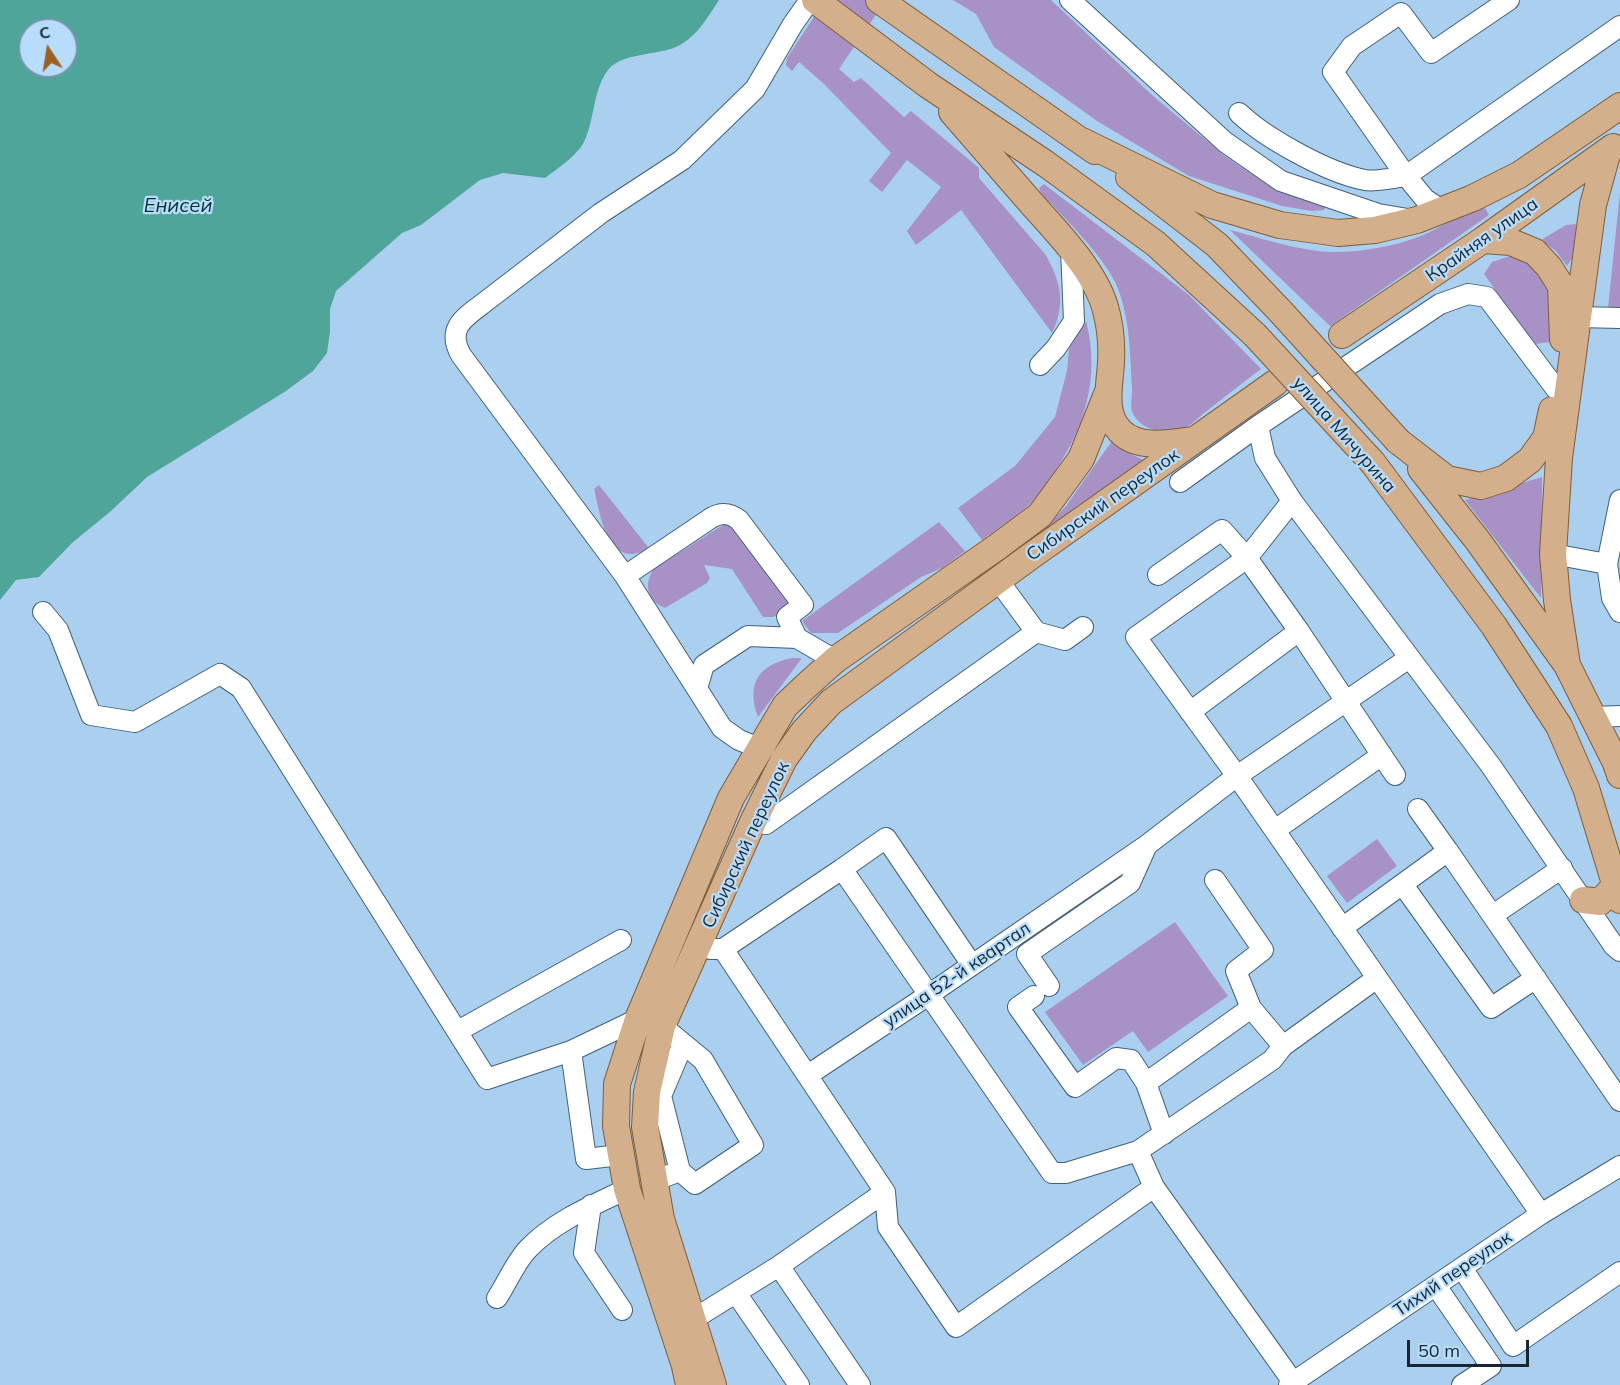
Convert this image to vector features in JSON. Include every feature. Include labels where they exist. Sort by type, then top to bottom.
[{"type":"main road","points":[[815,0],[928,84],[1071,248],[1098,289],[1105,307],[1111,362],[1107,394],[1114,424],[1125,436],[1136,441],[1158,443],[1194,440]]},
{"type":"main road","name":"улица Мичурина","points":[[879,0],[1082,141],[1217,245],[1398,441],[1478,541],[1567,665],[1620,775]]},
{"type":"main road","name":"улица Мичурина","points":[[928,84],[1046,164],[1156,244],[1255,335],[1373,463],[1494,627],[1559,726],[1586,788],[1618,893]]},
{"type":"main road","name":"Крайняя улица","points":[[1082,141],[1212,205],[1280,225],[1338,233],[1375,230],[1443,211],[1518,175],[1620,106]]},
{"type":"main road","points":[[1567,665],[1553,554],[1559,459],[1593,205],[1614,146]]},
{"type":"main road","name":"Крайняя улица","points":[[1342,335],[1483,240],[1614,146]]},
{"type":"main road","points":[[1398,441],[1447,479],[1481,486],[1506,478],[1530,460],[1546,438],[1563,340],[1561,286],[1550,267],[1535,252],[1511,242],[1483,240]]},
{"type":"main road","name":"Сибирский переулок","points":[[713,1385],[661,1219],[653,1181],[645,1127],[650,1022],[710,949],[753,822],[784,759],[804,730],[831,702],[1275,383]]},
{"type":"main road","name":"Сибирский переулок","points":[[689,1385],[685,1366],[627,1189],[616,1126],[617,1084],[650,1022],[731,798],[785,706],[835,660],[997,548],[1040,514],[1081,459],[1107,394]]},
{"type":"main road","points":[[759,748],[784,759]]},
{"type":"main road","points":[[1583,900],[1600,902],[1618,893]]},
{"type":"main road","points":[[627,1189],[653,1181]]},
{"type":"street","points":[[759,748],[739,740],[722,728],[626,576],[461,355],[455,342],[461,320],[601,213],[682,160],[755,89],[810,0]]},
{"type":"street","points":[[1070,0],[1225,142],[1281,181],[1378,214],[1417,220]]},
{"type":"street","points":[[1443,211],[1425,199],[1406,176],[1333,72],[1352,46],[1401,13],[1431,53],[1509,0]]},
{"type":"street","points":[[1239,113],[1252,126],[1324,167],[1366,180],[1406,176],[1620,26]]},
{"type":"street","points":[[1040,365],[1056,348],[1074,321],[1071,248]]},
{"type":"street","points":[[1180,482],[1258,426],[1440,304],[1468,294],[1487,297],[1556,389]]},
{"type":"street","points":[[1579,317],[1620,318]]},
{"type":"street","points":[[1258,426],[1265,458],[1292,501],[1491,766],[1620,951]]},
{"type":"street","points":[[1620,500],[1607,564],[1612,598],[1620,612]]},
{"type":"street","points":[[1292,501],[1247,558],[1136,637],[1275,830],[1541,1214]]},
{"type":"street","points":[[626,576],[711,518],[720,514],[730,514],[739,519],[802,606],[787,617],[797,638]]},
{"type":"street","points":[[1158,575],[1222,530],[1247,558],[1299,631],[1395,775]]},
{"type":"street","points":[[1553,554],[1607,564]]},
{"type":"street","points":[[998,580],[1036,632],[1065,640],[1083,627]]},
{"type":"street","points":[[43,612],[58,630],[91,715],[135,722],[220,674],[241,688],[487,1079],[650,1022],[683,1044],[703,1060],[753,1145],[695,1184],[680,1171],[661,1096],[683,1044]]},
{"type":"street","points":[[1190,712],[1299,631]]},
{"type":"street","points":[[753,822],[766,824],[1036,632]]},
{"type":"street","points":[[697,688],[704,665],[748,636],[797,638],[835,660]]},
{"type":"street","name":"улица 52-й квартал","points":[[808,1075],[1147,845],[1237,776],[1409,658]]},
{"type":"street","points":[[1594,717],[1620,716]]},
{"type":"street","points":[[1594,717],[1620,740]]},
{"type":"street","points":[[1275,830],[1382,755]]},
{"type":"street","points":[[1418,809],[1620,1101]]},
{"type":"street","points":[[972,965],[886,838],[842,869],[710,949],[808,1075],[885,1192],[888,1227],[956,1327],[1154,1187]]},
{"type":"street","points":[[1147,845],[1130,883],[1027,954],[1042,991],[1018,1007],[1075,1088],[1116,1058],[1131,1060],[1146,1083],[1164,1134]]},
{"type":"street","points":[[1342,928],[1448,851]]},
{"type":"street","points":[[1493,915],[1562,868]]},
{"type":"street","points":[[842,869],[1052,1173],[1066,1173],[1138,1151],[1272,1060],[1283,1046],[1377,978]]},
{"type":"street","points":[[1215,880],[1263,950],[1236,971],[1251,1008],[1283,1046]]},
{"type":"street","points":[[1403,885],[1491,1008],[1536,978]]},
{"type":"street","points":[[458,1031],[621,940]]},
{"type":"street","points":[[1146,1083],[1251,1008]]},
{"type":"street","points":[[571,1051],[586,1160],[620,1155]]},
{"type":"street","points":[[1138,1151],[1154,1187],[1300,1381]]},
{"type":"street","name":"Тихий переулок","points":[[1300,1381],[1541,1214],[1620,1166]]},
{"type":"street","points":[[653,1181],[680,1171]]},
{"type":"street","points":[[497,1298],[526,1251],[555,1227],[591,1205],[627,1189]]},
{"type":"street","points":[[692,1320],[779,1266],[885,1192]]},
{"type":"street","points":[[591,1205],[584,1253],[622,1310]]},
{"type":"street","points":[[779,1266],[860,1385]]},
{"type":"street","points":[[1462,1268],[1513,1346],[1620,1272]]},
{"type":"street","points":[[1436,1286],[1491,1366]]},
{"type":"street","points":[[736,1293],[800,1385]]},
{"type":"street","points":[[1461,1385],[1491,1366]]},
{"type":"street","points":[[1478,1385],[1491,1366]]},
{"type":"shaded area","points":[[825,0],[886,0],[839,69],[854,82],[861,78],[904,117],[911,111],[979,168],[979,178],[1045,254],[1055,274],[1060,302],[1052,333],[961,210],[916,245],[907,231],[941,187],[907,160],[882,192],[869,181],[891,153],[824,84],[799,62],[792,71],[786,65],[787,58]]},
{"type":"shaded area","points":[[953,0],[1051,0],[1153,96],[1225,156],[1250,173],[1292,195],[1326,207],[1324,210],[1312,211],[1282,206],[1189,176],[1097,121],[994,47],[976,14]]},
{"type":"shaded area","points":[[1044,184],[1189,295],[1261,369],[1184,429],[1168,432],[1154,430],[1142,424],[1132,411],[1128,335],[1121,296],[1102,261],[1041,193],[1039,188]]},
{"type":"shaded area","points":[[1620,192],[1620,309],[1608,308]]},
{"type":"shaded area","points":[[1485,208],[1489,215],[1330,326],[1230,230],[1309,250],[1356,251],[1411,240],[1468,213]]},
{"type":"shaded area","points":[[1576,224],[1577,251],[1567,266],[1556,251],[1541,240],[1566,225]]},
{"type":"shaded area","points":[[1516,254],[1534,264],[1547,283],[1555,307],[1551,342],[1534,344],[1484,274],[1492,262]]},
{"type":"shaded area","points":[[1086,321],[1090,342],[1090,384],[1086,404],[1072,442],[1033,501],[982,540],[958,508],[1015,466],[1055,417],[1067,371],[1069,349]]},
{"type":"shaded area","points":[[1112,441],[1124,451],[1146,461],[1073,517],[1042,532],[1066,506]]},
{"type":"shaded area","points":[[1542,477],[1541,598],[1465,500]]},
{"type":"shaded area","points":[[599,485],[648,547],[644,550],[630,554],[614,546],[604,528],[594,489]]},
{"type":"shaded area","points":[[939,522],[965,551],[942,568],[921,577],[838,633],[811,633],[802,621]]},
{"type":"shaded area","points":[[726,523],[731,524],[739,532],[792,607],[773,617],[763,617],[732,569],[704,565],[710,578],[707,583],[665,608],[654,601],[648,586],[654,569]]},
{"type":"shaded area","points":[[792,658],[802,658],[758,717],[753,695],[758,678],[771,666]]},
{"type":"shaded area","points":[[1377,839],[1397,866],[1347,903],[1327,876]]},
{"type":"shaded area","points":[[1175,922],[1228,996],[1148,1052],[1133,1031],[1083,1065],[1045,1012]]},
{"type":"water","name":"Енисей","points":[[0,0],[719,0],[701,26],[683,43],[668,50],[630,57],[614,64],[608,70],[599,87],[590,126],[583,144],[575,154],[545,178],[503,173],[480,180],[421,225],[402,233],[336,291],[330,309],[327,353],[313,371],[286,391],[147,477],[72,543],[39,577],[16,580],[0,600]]},
{"type":"tunnel","points":[[1275,383],[1342,335]]}]
